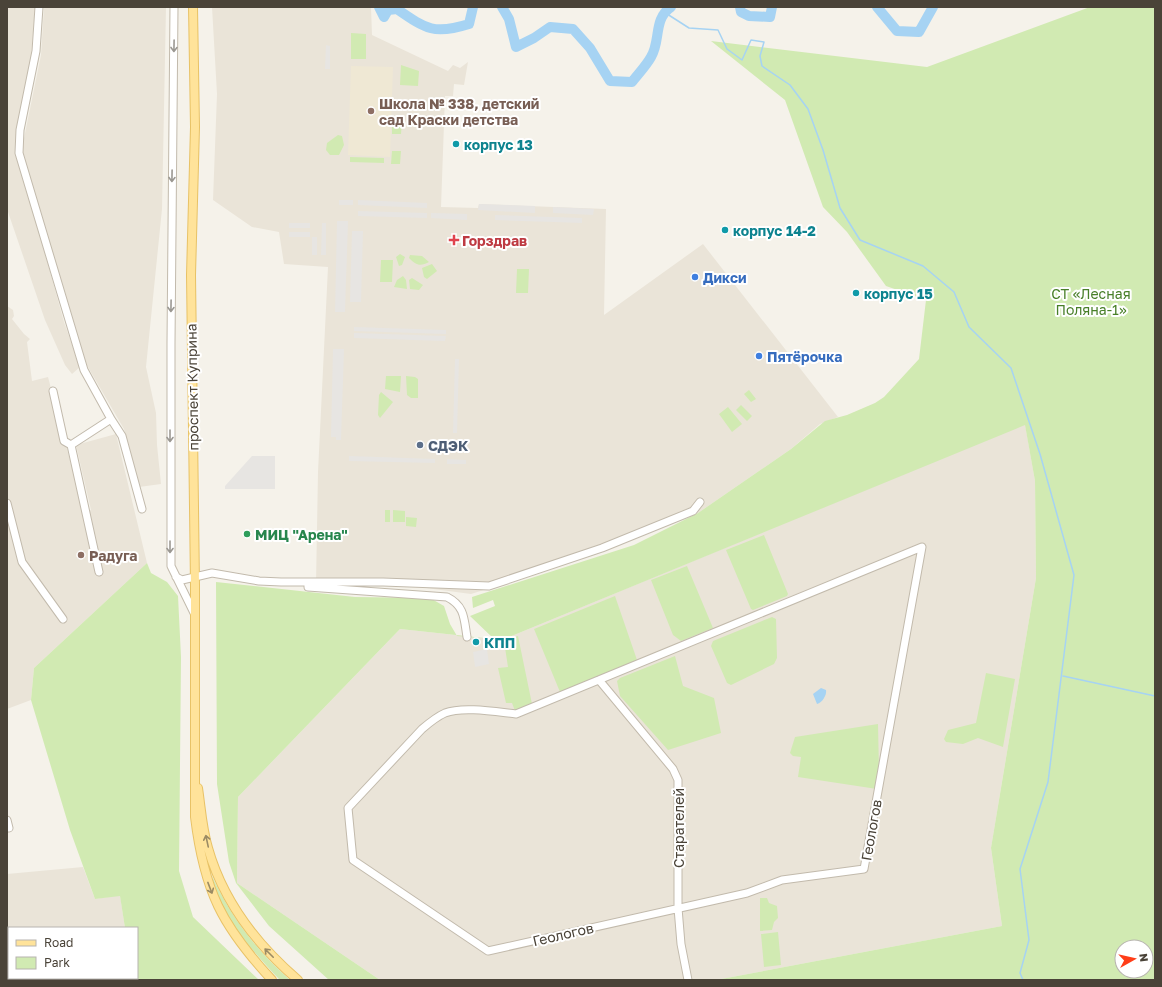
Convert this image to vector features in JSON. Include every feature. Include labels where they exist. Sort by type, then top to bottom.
[{"type":"main road","name":"проспект Куприна","points":[[193,7],[195,127],[191,275],[195,577],[195,817],[198,848],[205,875],[216,905],[234,936],[272,980]]},
{"type":"main road","name":"проспект Куприна","points":[[195,767],[205,833],[216,874],[229,901],[248,929],[267,951],[298,980]]},
{"type":"street","points":[[39,7],[36,51],[20,130],[20,153],[84,370],[122,436],[142,509]]},
{"type":"street","points":[[174,7],[170,559],[172,572],[176,577],[195,616]]},
{"type":"street","points":[[53,391],[64,441],[71,445],[99,572]]},
{"type":"street","points":[[71,445],[111,419]]},
{"type":"street","points":[[176,577],[182,580],[212,573],[259,581],[383,582],[489,586],[602,548],[693,511],[700,502]]},
{"type":"street","points":[[7,503],[22,562],[63,619]]},
{"type":"street","name":"Геологов","points":[[922,547],[864,869],[782,880],[747,893],[488,951],[353,860],[348,808],[435,718],[446,713],[459,711],[516,714],[599,680],[922,547]]},
{"type":"street","points":[[308,582],[308,587],[447,597],[456,602],[461,608],[466,637]]},
{"type":"street","name":"Старателей","points":[[599,680],[673,769],[678,780],[678,908],[681,944],[688,980]]},
{"type":"street","points":[[7,820],[8,828]]},
{"type":"shaded area","points":[[7,7],[35,7],[31,57],[16,149],[64,322],[80,367],[72,374],[65,365],[45,320],[7,209]]},
{"type":"shaded area","points":[[44,7],[166,7],[162,209],[146,367],[156,413],[157,445],[161,484],[139,487],[124,429],[85,362],[23,154],[23,143],[41,55]]},
{"type":"shaded area","points":[[212,7],[371,7],[372,35],[448,71],[453,65],[460,68],[468,62],[464,85],[454,84],[453,96],[445,96],[441,207],[478,208],[479,204],[606,209],[604,315],[703,244],[838,417],[820,424],[791,449],[698,513],[561,566],[471,594],[411,586],[316,584],[318,472],[328,267],[284,264],[279,232],[252,227],[213,200],[217,94]]},
{"type":"shaded area","points":[[326,45],[330,46],[330,69],[325,69]]},
{"type":"shaded area","name":"Школа № 338, детский сад Краски детства","points":[[351,66],[393,67],[390,157],[348,155]]},
{"type":"shaded area","points":[[339,200],[353,200],[353,205],[339,205]]},
{"type":"shaded area","points":[[358,200],[427,203],[427,208],[358,205]]},
{"type":"shaded area","points":[[479,204],[535,206],[535,213],[478,210]]},
{"type":"shaded area","points":[[553,207],[594,209],[593,215],[553,213]]},
{"type":"shaded area","points":[[358,211],[427,213],[427,218],[358,216]]},
{"type":"shaded area","points":[[431,213],[467,214],[467,220],[431,218]]},
{"type":"shaded area","points":[[495,215],[582,218],[582,223],[495,220]]},
{"type":"shaded area","points":[[337,221],[348,221],[345,312],[335,312]]},
{"type":"shaded area","points":[[289,223],[310,223],[310,228],[289,228]]},
{"type":"shaded area","points":[[322,223],[326,223],[326,255],[321,255]]},
{"type":"shaded area","points":[[352,231],[363,231],[361,302],[350,302]]},
{"type":"shaded area","points":[[289,232],[310,232],[310,237],[289,237]]},
{"type":"shaded area","points":[[312,237],[317,237],[317,255],[312,255]]},
{"type":"shaded area","points":[[7,306],[13,310],[14,316],[12,319],[30,339],[27,342],[32,381],[48,377],[84,513],[91,510],[76,445],[116,434],[147,563],[34,668],[31,700],[7,709]]},
{"type":"shaded area","points":[[354,327],[446,330],[446,334],[354,331]]},
{"type":"shaded area","points":[[354,333],[446,336],[445,341],[354,338]]},
{"type":"shaded area","points":[[333,349],[344,349],[341,440],[336,440],[336,437],[331,437]]},
{"type":"shaded area","points":[[455,359],[459,359],[457,433],[453,433]]},
{"type":"shaded area","points":[[1025,424],[1035,481],[1036,578],[991,848],[1002,926],[716,980],[380,980],[237,883],[238,797],[400,629],[502,640]]},
{"type":"shaded area","points":[[252,456],[275,456],[275,489],[225,489],[225,486]]},
{"type":"shaded area","points":[[349,456],[435,459],[435,463],[349,461]]},
{"type":"shaded area","points":[[447,459],[466,460],[466,464],[447,464]]},
{"type":"shaded area","points":[[487,649],[489,664],[475,667],[473,652]]},
{"type":"shaded area","points":[[83,867],[95,899],[120,895],[125,927],[8,927],[8,979],[131,980],[7,980],[7,874]]},
{"type":"green space","name":"СТ «Лесная Поляна-1»","points":[[1090,7],[1155,7],[1155,980],[716,980],[1002,926],[991,848],[1036,578],[1035,481],[1025,425],[502,640],[489,639],[494,639],[470,616],[495,606],[493,600],[473,608],[472,597],[634,545],[698,513],[791,449],[825,421],[847,415],[875,403],[884,397],[919,359],[926,300],[886,286],[847,232],[823,207],[785,100],[711,41],[927,67]]},
{"type":"green space","points":[[351,33],[366,34],[366,59],[351,59]]},
{"type":"green space","points":[[401,65],[419,71],[418,86],[400,85]]},
{"type":"green space","points":[[392,121],[402,121],[401,134],[392,134]]},
{"type":"green space","points":[[338,135],[342,136],[344,145],[339,155],[330,155],[326,150],[327,143]]},
{"type":"green space","points":[[392,151],[401,151],[400,164],[391,164]]},
{"type":"green space","points":[[350,157],[384,158],[384,163],[350,162]]},
{"type":"green space","points":[[400,254],[405,257],[402,265],[399,266],[396,257]]},
{"type":"green space","points":[[410,255],[422,256],[429,262],[418,264],[409,258]]},
{"type":"green space","points":[[381,260],[393,260],[392,282],[380,282]]},
{"type":"green space","points":[[432,264],[437,271],[427,279],[424,277],[422,268]]},
{"type":"green space","points":[[517,269],[529,269],[528,293],[516,293]]},
{"type":"green space","points":[[403,276],[406,280],[407,289],[394,287],[397,280]]},
{"type":"green space","points":[[412,278],[423,285],[419,290],[410,289],[409,280]]},
{"type":"green space","points":[[386,376],[401,376],[400,392],[385,389]]},
{"type":"green space","points":[[406,376],[415,377],[418,379],[418,398],[411,398],[407,395]]},
{"type":"green space","points":[[749,390],[756,399],[751,402],[744,394]]},
{"type":"green space","points":[[381,392],[393,402],[380,418],[378,415],[379,395]]},
{"type":"green space","points":[[741,405],[752,416],[747,421],[736,410]]},
{"type":"green space","points":[[728,407],[742,424],[732,432],[719,414]]},
{"type":"green space","points":[[385,510],[390,510],[390,522],[385,522]]},
{"type":"green space","points":[[393,510],[405,511],[405,522],[393,522]]},
{"type":"green space","points":[[406,517],[417,518],[416,527],[406,526]]},
{"type":"green space","points":[[764,535],[788,594],[787,596],[753,610],[751,609],[726,550]]},
{"type":"green space","points":[[147,563],[151,573],[167,582],[178,596],[181,657],[179,871],[193,917],[259,980],[131,980],[138,979],[138,927],[125,927],[120,896],[95,899],[70,830],[31,700],[34,668]]},
{"type":"green space","points":[[687,566],[713,628],[681,641],[673,635],[651,580]]},
{"type":"green space","points":[[216,582],[355,597],[430,598],[444,606],[450,624],[456,635],[400,629],[238,797],[237,883],[380,980],[329,980],[269,926],[236,883],[229,862],[217,784]]},
{"type":"green space","points":[[615,596],[637,660],[560,692],[534,629]]},
{"type":"green space","points":[[772,617],[776,619],[777,658],[774,664],[731,685],[727,683],[711,646],[713,641]]},
{"type":"green space","points":[[456,635],[489,639],[457,636]]},
{"type":"green space","points":[[518,636],[532,704],[515,711],[512,703],[506,703],[498,668],[508,667],[504,641]]},
{"type":"green space","points":[[675,656],[683,686],[714,698],[721,733],[668,750],[620,696],[617,681],[620,678]]},
{"type":"green space","points":[[986,673],[1015,679],[1003,747],[978,738],[963,744],[946,742],[944,739],[948,730],[976,723]]},
{"type":"green space","points":[[878,724],[879,770],[877,789],[798,777],[801,757],[793,756],[790,753],[795,737]]},
{"type":"green space","points":[[212,876],[227,905],[245,932],[266,957],[290,980],[280,980],[238,932],[221,904],[215,890]]},
{"type":"green space","points":[[760,898],[767,898],[769,903],[777,906],[778,918],[774,922],[772,930],[760,931]]},
{"type":"green space","points":[[778,932],[781,965],[764,967],[761,934]]},
{"type":"water","points":[[821,688],[826,690],[826,694],[817,704],[813,694]]},
{"type":"waterway","points":[[379,7],[384,17],[388,10],[397,9],[423,25],[438,29],[447,29],[469,24],[473,7]]},
{"type":"waterway","points":[[502,7],[509,19],[516,47],[534,38],[550,27],[573,29],[590,48],[610,81],[632,82],[651,57],[656,44],[659,24],[665,12],[671,7]]},
{"type":"waterway","points":[[740,7],[741,12],[749,16],[770,17],[772,7]]},
{"type":"waterway","points":[[877,7],[897,31],[919,32],[933,7]]},
{"type":"waterway","points":[[664,12],[689,28],[718,30],[727,49],[742,60],[751,40],[764,42],[760,56],[762,66],[790,85],[808,109],[823,150],[840,208],[860,240],[923,266],[954,292],[969,327],[1011,368],[1040,454],[1074,575],[1048,782],[1020,869],[1029,940],[1020,973],[1023,980]]},
{"type":"waterway","points":[[1063,676],[1155,696]]},
{"type":"place","name":"Школа № 338, детский сад Краски детства","points":[[371,111]]},
{"type":"place","name":"корпус 13","points":[[456,144]]},
{"type":"place","name":"корпус 14-2","points":[[725,230]]},
{"type":"place","name":"Горздрав","points":[[454,240]]},
{"type":"place","name":"Дикси","points":[[695,277]]},
{"type":"place","name":"корпус 15","points":[[856,293]]},
{"type":"place","name":"Пятёрочка","points":[[759,356]]},
{"type":"place","name":"СДЭК","points":[[420,445]]},
{"type":"place","name":"МИЦ \"Арена\"","points":[[247,534]]},
{"type":"place","name":"Радуга","points":[[81,555]]},
{"type":"place","name":"КПП","points":[[476,642]]}]
